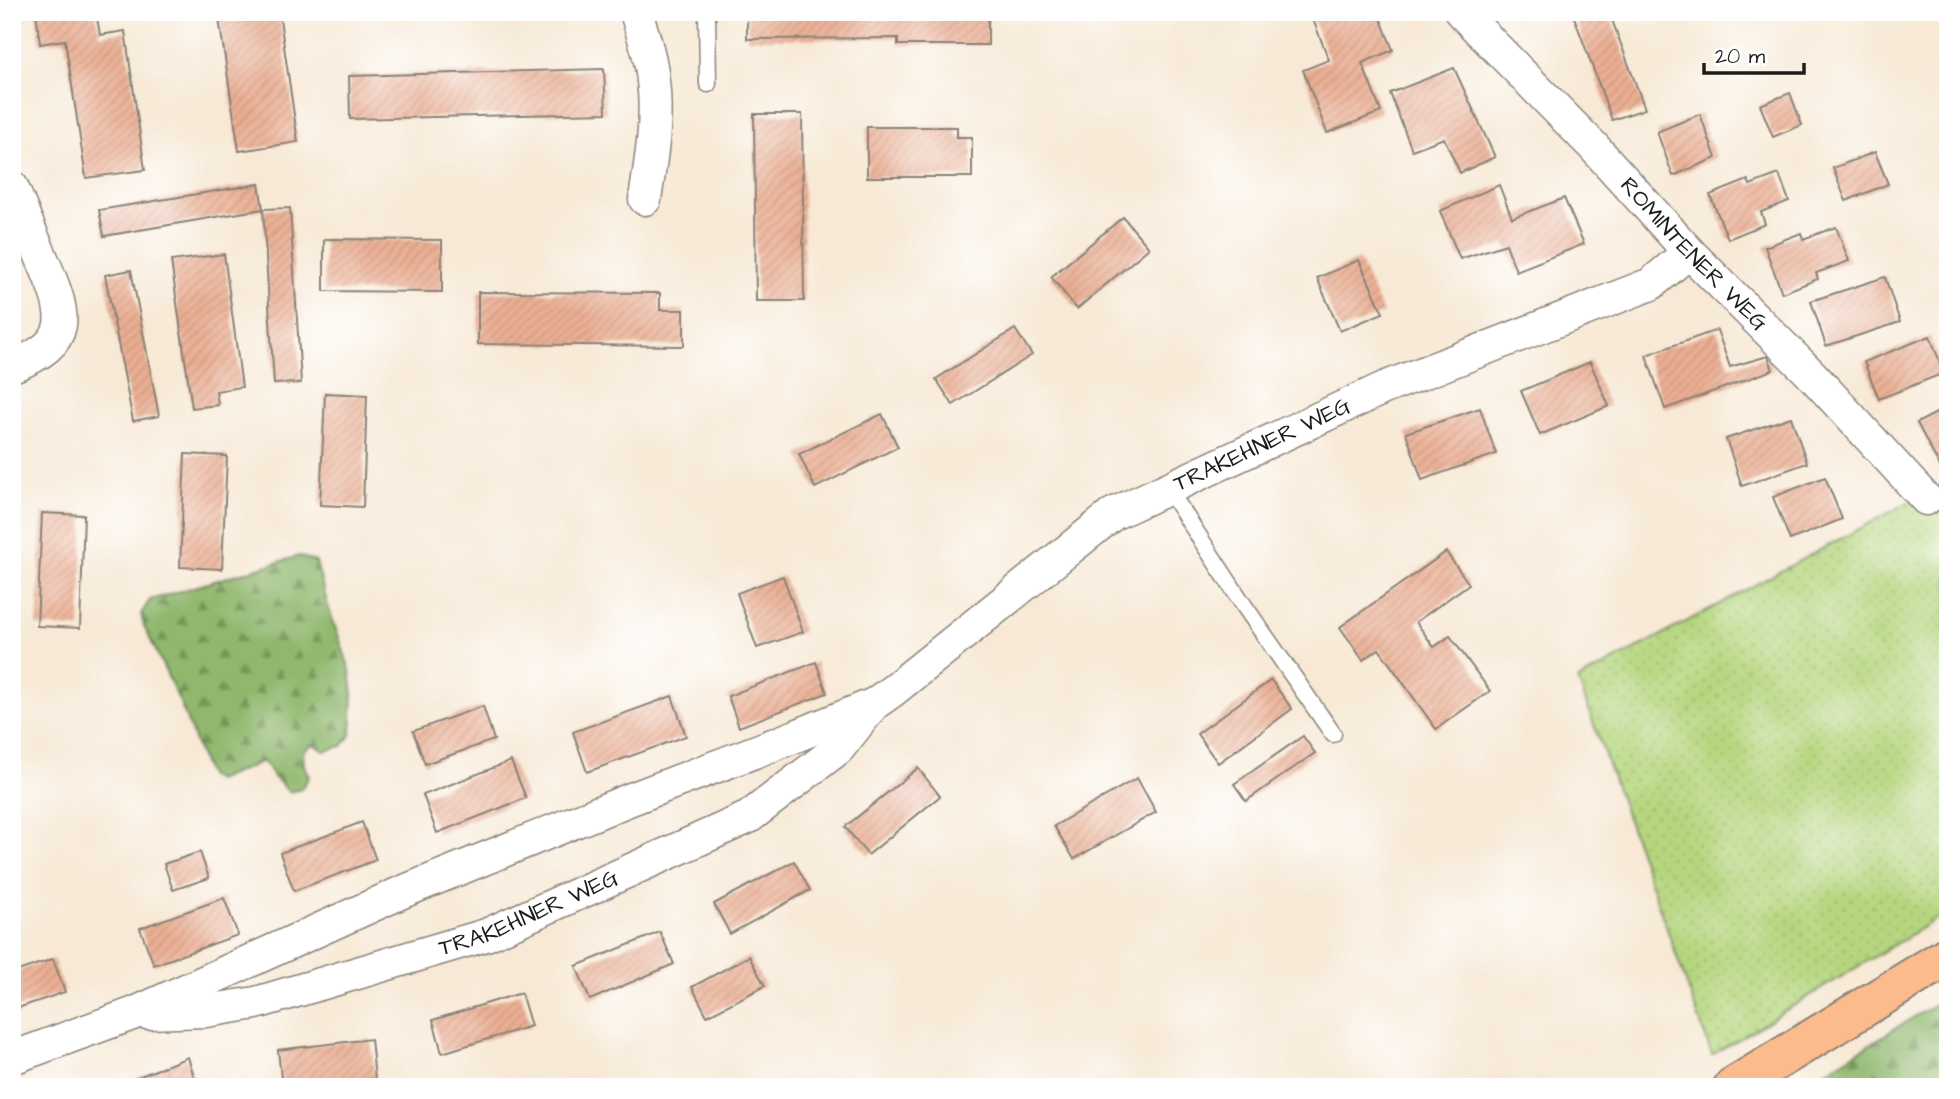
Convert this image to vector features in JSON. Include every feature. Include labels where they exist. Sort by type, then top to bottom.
[{"type":"main road","points":[[1733,1087],[1948,956]]},
{"type":"street","points":[[636,12],[651,66],[655,104],[645,199]]},
{"type":"street","name":"ROMINTENER WEG","points":[[1461,12],[1593,146],[1689,252],[1812,375],[1926,499]]},
{"type":"street","points":[[12,187],[57,295],[61,317],[57,334],[47,348],[33,358],[12,366]]},
{"type":"street","name":"TRAKEHNER WEG","points":[[12,1058],[135,1013],[400,893],[874,704],[1114,514],[1384,388],[1651,284],[1689,252]]},
{"type":"street","name":"TRAKEHNER WEG","points":[[135,1013],[206,1012],[256,1003],[486,935],[749,817],[839,748],[874,704]]},
{"type":"lane","points":[[707,12],[708,84]]},
{"type":"lane","points":[[1168,489],[1333,734]]},
{"type":"green space","points":[[1948,481],[1948,912],[1712,1055],[1578,680]]},
{"type":"green space","points":[[299,556],[316,562],[350,670],[353,694],[351,735],[342,746],[324,751],[313,744],[303,751],[304,765],[309,777],[301,789],[289,792],[263,761],[217,781],[208,776],[180,702],[144,626],[141,614],[150,600]]},
{"type":"green space","points":[[1948,996],[1948,1087],[1800,1087]]},
{"type":"building","points":[[36,12],[96,12],[100,35],[125,31],[145,170],[86,178],[65,40],[40,44]]},
{"type":"building","points":[[218,12],[279,12],[298,142],[239,151]]},
{"type":"building","points":[[747,12],[988,12],[988,45],[898,45],[898,38],[747,39]]},
{"type":"building","points":[[1310,12],[1378,12],[1393,50],[1362,63],[1381,112],[1327,133],[1303,70],[1329,60]]},
{"type":"building","points":[[1609,12],[1645,109],[1612,120],[1573,14]]},
{"type":"building","points":[[1454,68],[1495,157],[1460,173],[1444,138],[1412,150],[1390,93]]},
{"type":"building","points":[[604,69],[606,113],[350,119],[349,76]]},
{"type":"building","points":[[1790,93],[1802,125],[1773,137],[1760,105]]},
{"type":"building","points":[[754,114],[802,114],[804,301],[756,301]]},
{"type":"building","points":[[1700,114],[1716,158],[1673,176],[1657,132]]},
{"type":"building","points":[[867,127],[957,127],[957,137],[972,137],[972,177],[867,177]]},
{"type":"building","points":[[1875,152],[1888,184],[1846,201],[1833,168]]},
{"type":"building","points":[[1779,174],[1789,201],[1761,212],[1765,224],[1728,239],[1710,195],[1748,180],[1750,185]]},
{"type":"building","points":[[259,184],[263,209],[104,236],[99,210]]},
{"type":"building","points":[[1499,185],[1512,218],[1564,198],[1584,244],[1516,271],[1506,244],[1460,259],[1440,211]]},
{"type":"building","points":[[290,208],[301,383],[274,384],[263,209]]},
{"type":"building","points":[[1123,217],[1149,248],[1077,309],[1051,277]]},
{"type":"building","points":[[1836,227],[1849,261],[1816,273],[1818,279],[1782,293],[1765,247],[1801,233],[1803,239]]},
{"type":"building","points":[[324,239],[442,240],[442,292],[324,291]]},
{"type":"building","points":[[224,254],[242,387],[216,391],[218,405],[192,408],[171,261]]},
{"type":"building","points":[[1359,260],[1383,313],[1340,331],[1317,278]]},
{"type":"building","points":[[131,270],[159,416],[133,421],[105,275]]},
{"type":"building","points":[[1885,277],[1900,322],[1826,346],[1811,301]]},
{"type":"building","points":[[478,292],[660,293],[660,310],[684,310],[684,346],[478,344]]},
{"type":"building","points":[[1015,329],[1032,355],[953,405],[936,379]]},
{"type":"building","points":[[1717,330],[1730,367],[1768,356],[1773,370],[1665,409],[1646,355]]},
{"type":"building","points":[[1930,336],[1944,373],[1879,399],[1864,362]]},
{"type":"building","points":[[1590,362],[1609,406],[1540,435],[1521,391]]},
{"type":"building","points":[[325,393],[367,395],[363,507],[320,505]]},
{"type":"building","points":[[1948,407],[1948,466],[1941,469],[1917,423]]},
{"type":"building","points":[[1480,408],[1496,454],[1422,480],[1406,433]]},
{"type":"building","points":[[882,414],[898,447],[815,488],[799,454]]},
{"type":"building","points":[[1791,417],[1807,463],[1742,486],[1726,439]]},
{"type":"building","points":[[185,454],[227,456],[222,569],[180,567]]},
{"type":"building","points":[[1825,477],[1842,519],[1790,540],[1773,497]]},
{"type":"building","points":[[42,513],[84,515],[80,628],[37,626]]},
{"type":"building","points":[[1446,552],[1469,584],[1416,622],[1434,647],[1450,636],[1490,691],[1436,729],[1379,649],[1363,660],[1340,627]]},
{"type":"building","points":[[783,576],[803,632],[757,648],[737,593]]},
{"type":"building","points":[[816,662],[827,693],[739,727],[728,696]]},
{"type":"building","points":[[1271,680],[1292,709],[1218,763],[1197,734]]},
{"type":"building","points":[[672,696],[686,736],[587,772],[573,732]]},
{"type":"building","points":[[483,706],[494,740],[425,764],[413,731]]},
{"type":"building","points":[[1303,736],[1315,753],[1246,801],[1234,784]]},
{"type":"building","points":[[511,761],[526,798],[437,833],[423,795]]},
{"type":"building","points":[[918,768],[940,796],[868,855],[845,827]]},
{"type":"building","points":[[1137,778],[1156,812],[1074,859],[1054,826]]},
{"type":"building","points":[[362,822],[376,860],[294,891],[280,853]]},
{"type":"building","points":[[200,852],[209,878],[173,890],[164,864]]},
{"type":"building","points":[[794,861],[810,890],[730,934],[714,904]]},
{"type":"building","points":[[224,898],[238,935],[154,965],[140,928]]},
{"type":"building","points":[[660,932],[674,964],[590,1000],[576,966]]},
{"type":"building","points":[[749,956],[765,986],[707,1016],[692,987]]},
{"type":"building","points":[[53,959],[65,992],[12,1010],[12,973]]},
{"type":"building","points":[[521,993],[531,1026],[442,1053],[433,1020]]},
{"type":"building","points":[[371,1039],[375,1079],[308,1087],[282,1087],[278,1050]]},
{"type":"building","points":[[188,1057],[197,1087],[113,1087]]}]
